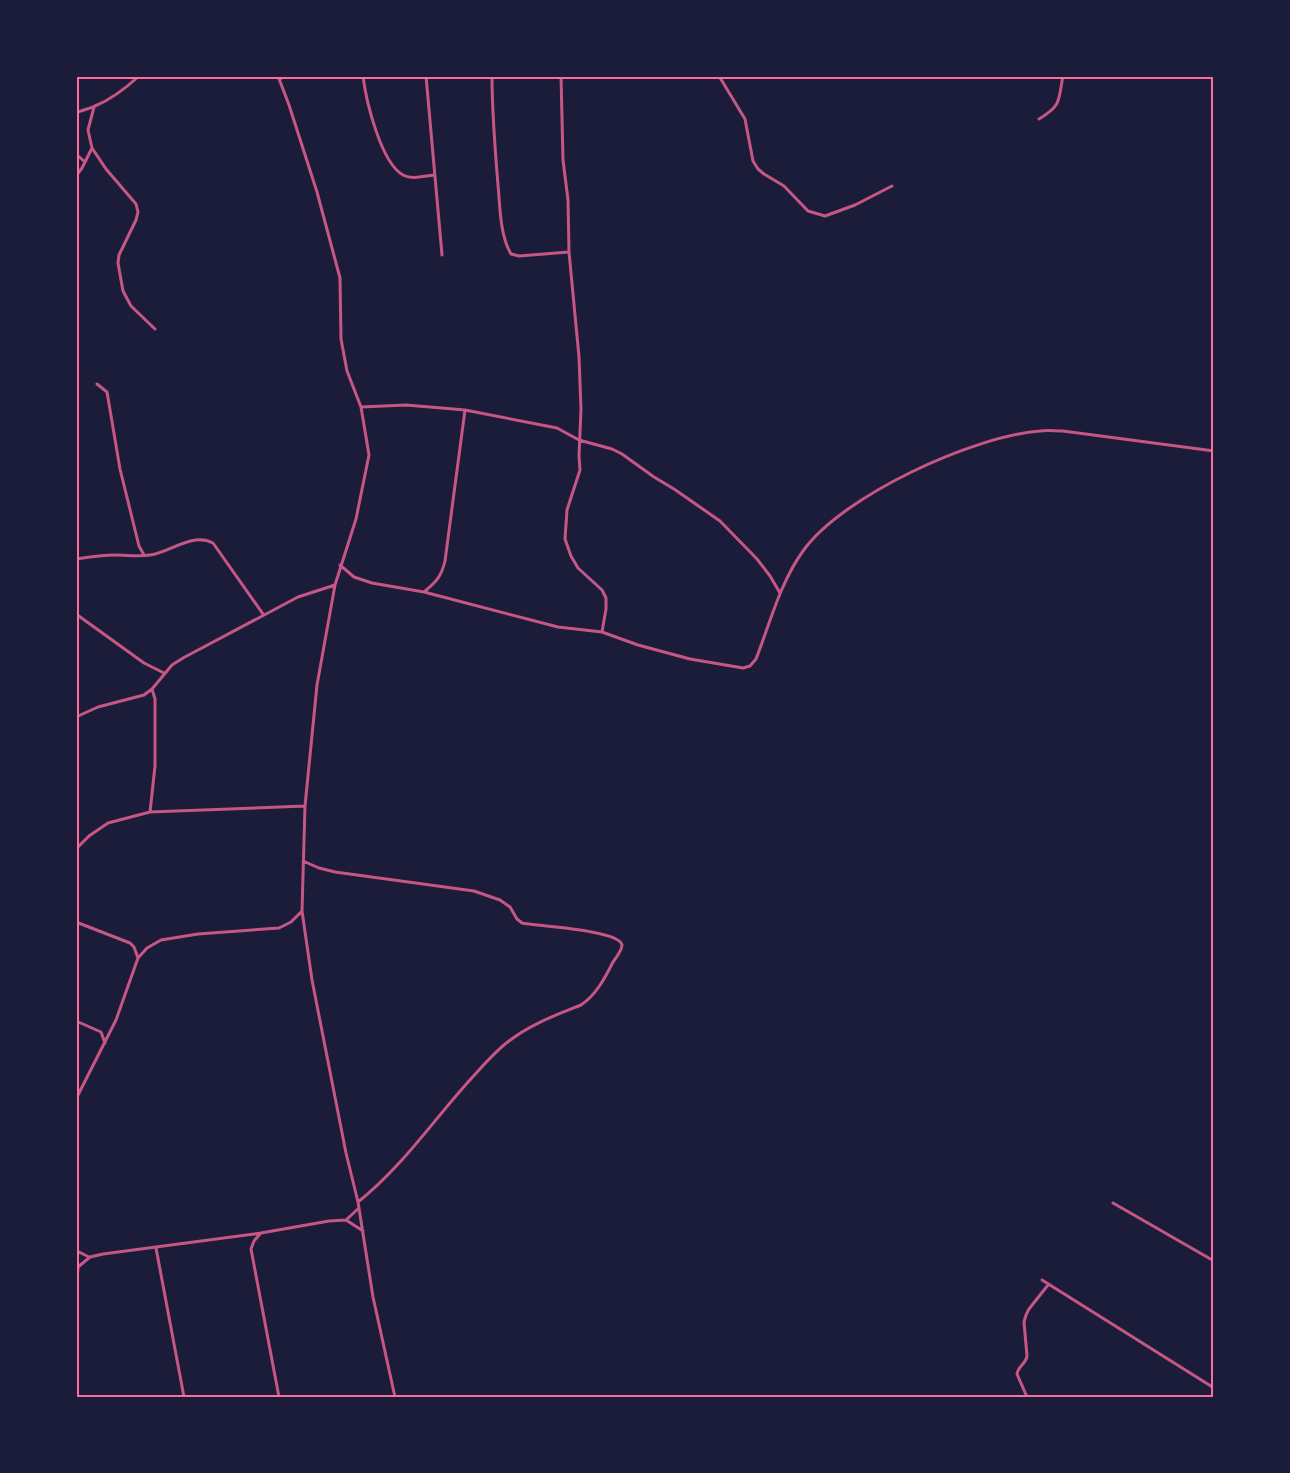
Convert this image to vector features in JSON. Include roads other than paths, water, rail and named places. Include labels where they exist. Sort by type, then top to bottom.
[{"type":"street","points":[[76,113],[94,107],[122,91],[139,76]]},
{"type":"street","points":[[286,76],[279,78],[317,192],[340,278],[340,339],[347,371],[361,407],[369,455],[356,519],[335,585],[317,686],[305,806],[302,912],[312,980],[364,1232],[373,1297],[395,1397]]},
{"type":"street","points":[[358,76],[363,78],[374,128],[399,172],[405,176],[413,177],[434,175]]},
{"type":"street","points":[[426,76],[442,255]]},
{"type":"street","points":[[492,76],[494,146],[501,216],[507,248],[511,254],[519,256],[569,252]]},
{"type":"street","points":[[561,76],[562,150],[568,200],[569,252],[579,357],[581,409],[580,470],[567,510],[565,539],[578,568],[602,590],[606,598],[602,632]]},
{"type":"street","points":[[719,76],[745,119],[753,160],[758,168],[764,174],[784,186],[808,211],[825,216],[855,205],[892,186]]},
{"type":"street","points":[[1039,119],[1057,106],[1063,76]]},
{"type":"street","points":[[94,107],[88,130],[92,148],[106,169],[136,204],[138,212],[118,263],[122,291],[131,306],[155,328]]},
{"type":"street","points":[[76,176],[92,148]]},
{"type":"street","points":[[76,154],[85,162]]},
{"type":"street","points":[[97,384],[107,392],[124,486],[138,546],[144,555]]},
{"type":"street","points":[[361,407],[406,405],[465,410],[557,428],[579,440],[598,444],[622,454],[654,478],[674,489],[720,521],[757,559],[781,594]]},
{"type":"street","points":[[424,592],[437,581],[445,560],[465,410]]},
{"type":"street","points":[[340,565],[361,580],[424,592],[558,627],[602,632],[638,645],[690,659],[743,668],[750,666],[756,659],[781,594],[793,567],[804,550],[827,526],[849,508],[883,487],[934,463],[977,446],[1007,437],[1040,431],[1063,431],[1214,451]]},
{"type":"street","points":[[76,559],[114,555],[152,555],[190,540],[210,541],[263,614]]},
{"type":"street","points":[[76,717],[98,707],[144,695],[152,689],[164,673],[178,662],[263,614],[298,597],[335,585]]},
{"type":"street","points":[[76,614],[144,663],[164,673]]},
{"type":"street","points":[[150,812],[154,766],[155,699],[152,689]]},
{"type":"street","points":[[76,849],[88,836],[108,823],[150,812],[305,806]]},
{"type":"street","points":[[303,861],[335,872],[474,891],[507,904],[522,923],[575,929],[612,937],[619,940],[622,944],[595,994],[581,1005],[539,1022],[502,1047],[458,1092],[392,1172],[358,1202]]},
{"type":"street","points":[[76,1099],[116,1020],[138,958],[147,948],[161,940],[198,934],[279,928],[291,922],[302,912]]},
{"type":"street","points":[[76,922],[130,943],[134,947],[138,958]]},
{"type":"street","points":[[76,1021],[101,1032],[105,1043]]},
{"type":"street","points":[[1113,1202],[1214,1261]]},
{"type":"street","points":[[78,1267],[90,1258],[346,1220],[359,1208]]},
{"type":"street","points":[[346,1220],[364,1232]]},
{"type":"street","points":[[261,1233],[254,1241],[251,1249],[279,1397]]},
{"type":"street","points":[[156,1248],[184,1397]]},
{"type":"street","points":[[76,1249],[90,1258]]},
{"type":"street","points":[[76,1249],[78,1267],[76,1297]]},
{"type":"street","points":[[1042,1280],[1214,1388]]},
{"type":"street","points":[[1027,1397],[1017,1374],[1027,1356],[1024,1322],[1029,1309],[1048,1285]]}]
